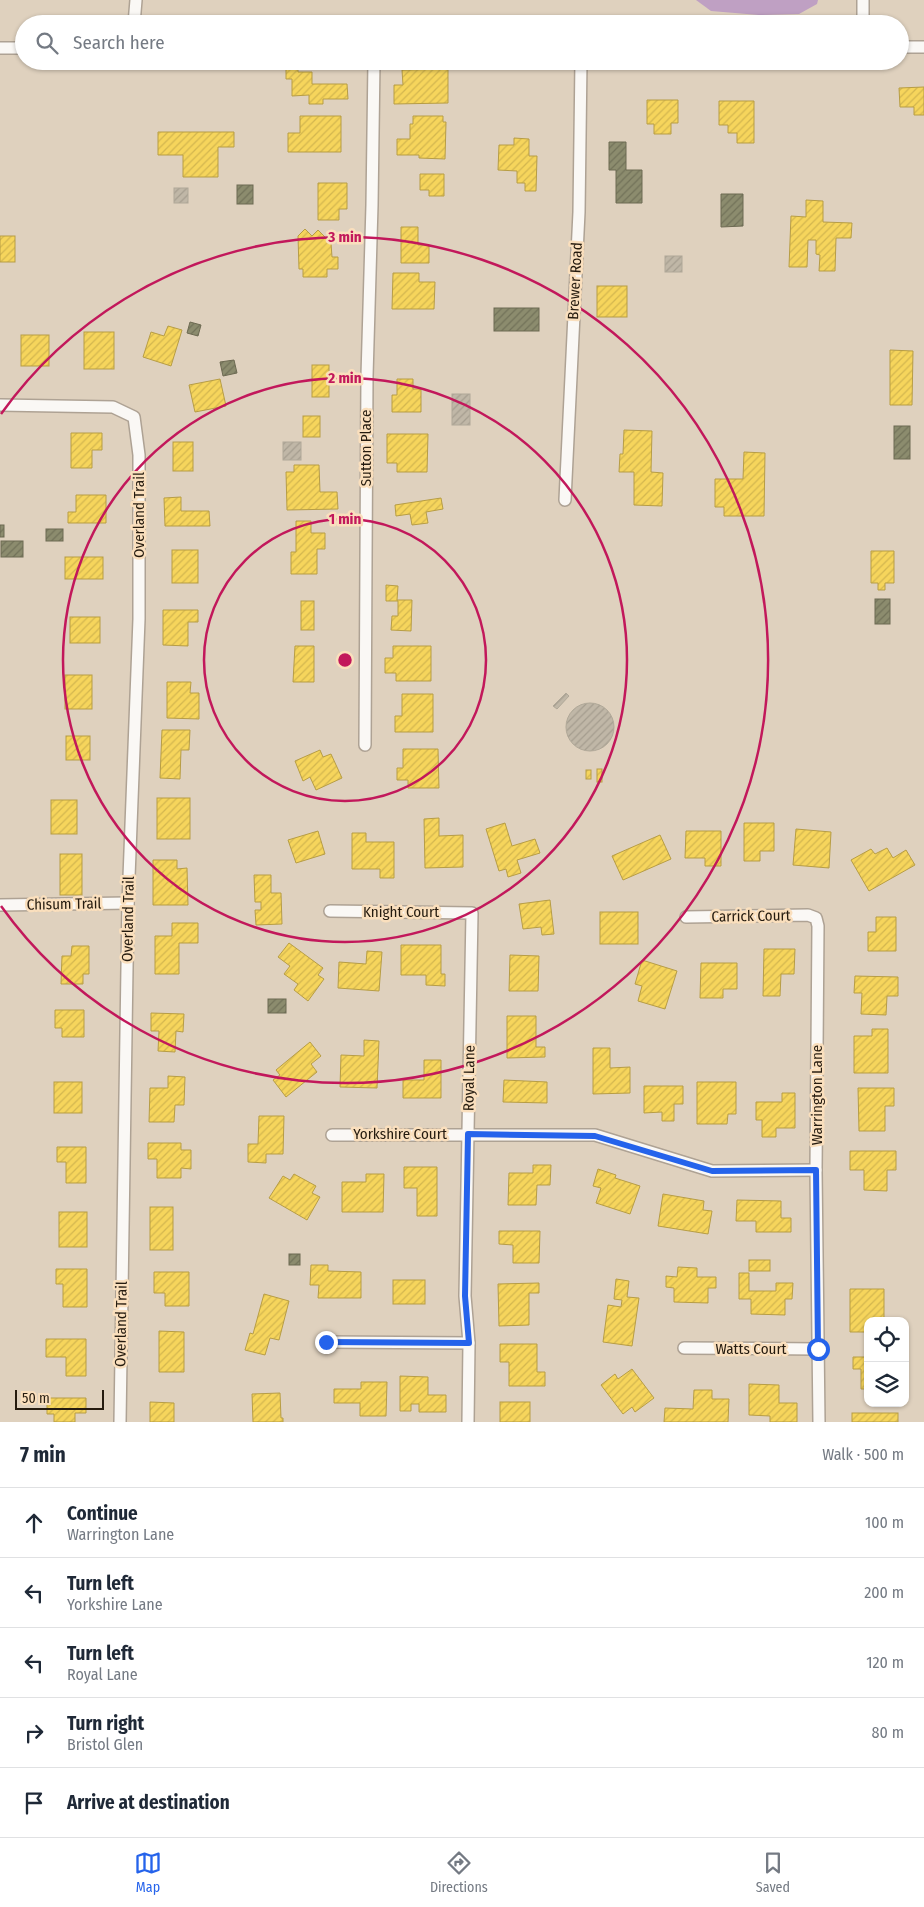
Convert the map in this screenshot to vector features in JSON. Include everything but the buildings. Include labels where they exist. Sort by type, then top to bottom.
[{"type":"street","points":[[135,15],[136,0]]},
{"type":"street","points":[[863,0],[863,15]]},
{"type":"street","points":[[909,47],[924,47]]},
{"type":"street","points":[[0,48],[15,48]]},
{"type":"street","name":"Sutton Place","points":[[365,745],[367,376],[374,70]]},
{"type":"street","name":"Brewer Road","points":[[565,500],[578,212],[581,70]]},
{"type":"street","name":"Overland Trail","points":[[0,405],[113,407],[134,417],[139,454],[139,619],[128,903],[120,1422]]},
{"type":"street","name":"Chisum Trail","points":[[0,905],[128,903]]},
{"type":"street","name":"Knight Court","points":[[330,911],[472,913]]},
{"type":"street","name":"Royal Lane","points":[[468,1422],[469,1343],[465,1296],[472,913]]},
{"type":"street","name":"Carrick Court","points":[[686,917],[808,915],[816,918]]},
{"type":"street","name":"Warrington Lane","points":[[816,918],[818,926],[816,1170],[819,1422]]},
{"type":"street","name":"Yorkshire Court","points":[[332,1135],[468,1134],[595,1136],[712,1171],[816,1170]]},
{"type":"street","points":[[326,1342],[469,1343]]},
{"type":"street","name":"Watts Court","points":[[684,1348],[818,1349]]},
{"type":"shaded area","points":[[696,0],[818,0],[817,4],[799,14],[759,15],[711,11]]},
{"type":"route","points":[[326,1342],[469,1343],[465,1296],[468,1134],[595,1136],[712,1171],[816,1170],[818,1349]]}]
